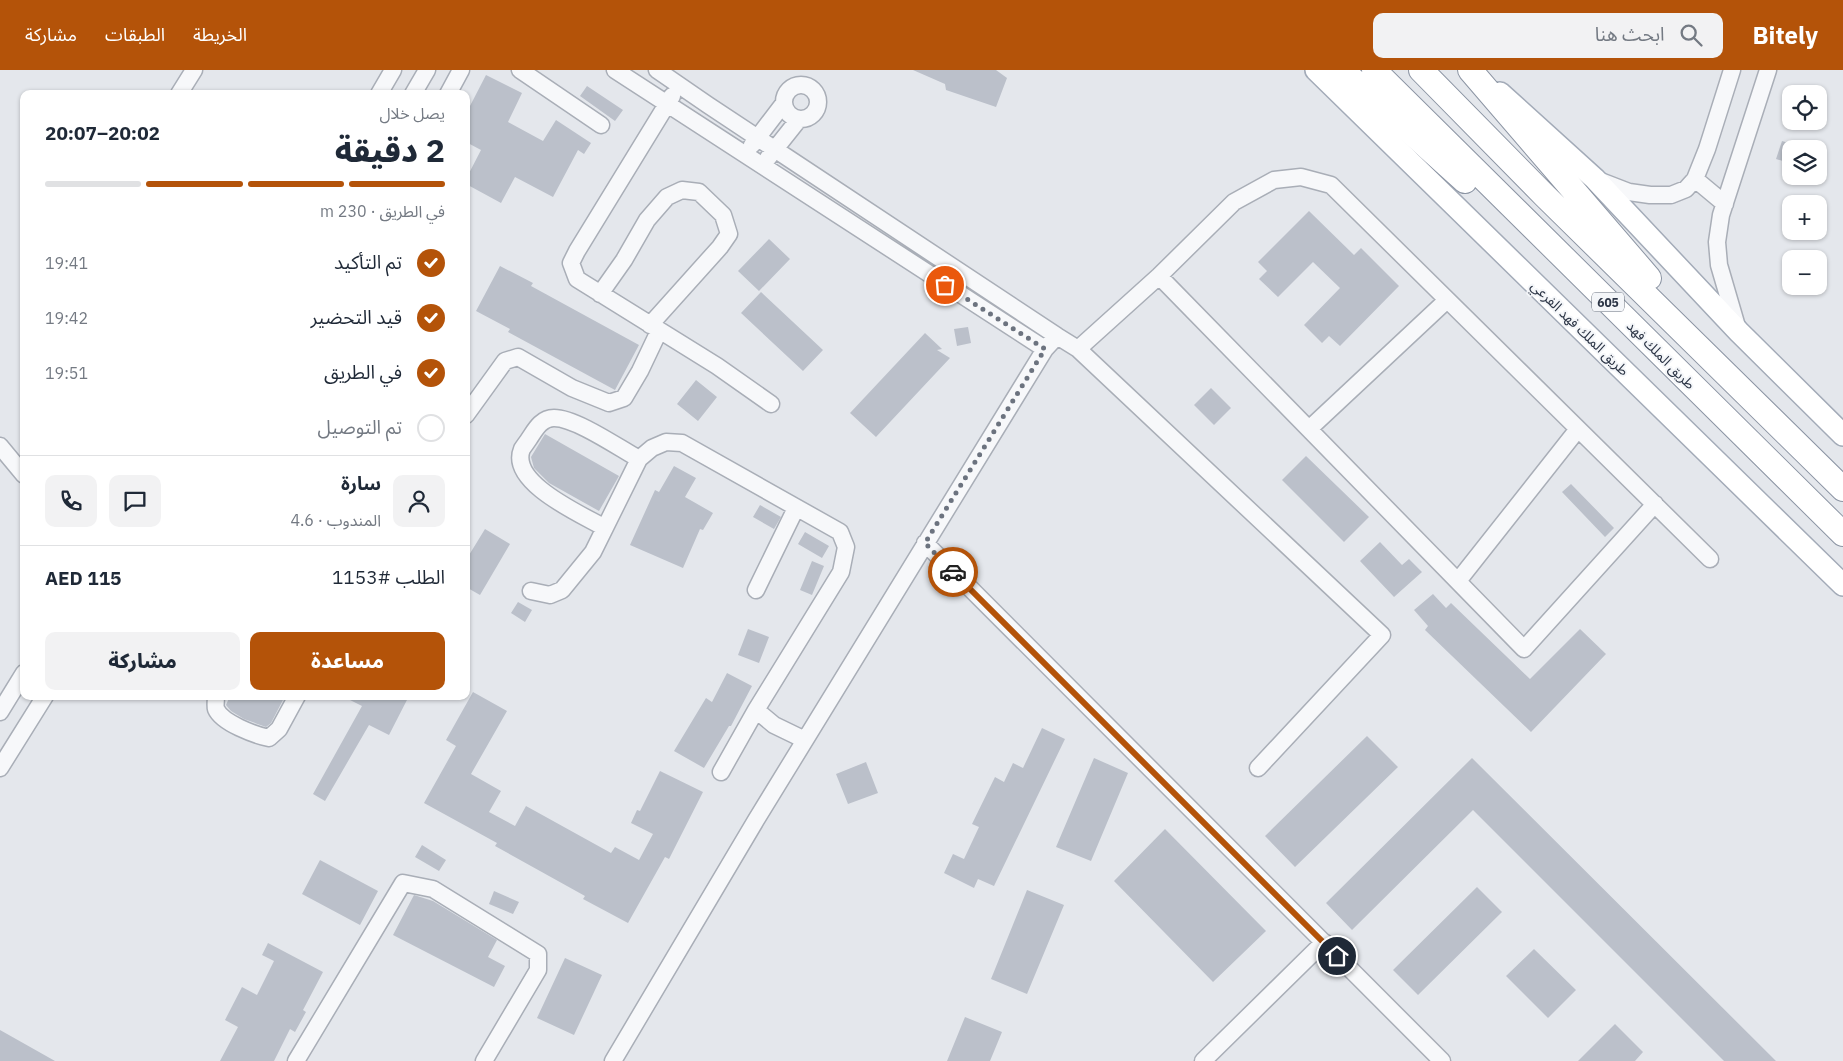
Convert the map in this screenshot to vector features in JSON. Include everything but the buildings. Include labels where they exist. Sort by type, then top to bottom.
[{"type":"highway","points":[[1342,70],[1699,393]]},
{"type":"highway","name":"طريق الملك فهد","points":[[1374,70],[1843,534]]},
{"type":"highway","name":"605","points":[[1421,70],[1843,489]]},
{"type":"highway","points":[[1470,70],[1759,406]]},
{"type":"main road","name":"طريق الملك فهد الفرعي","points":[[1316,70],[1843,585]]},
{"type":"main road","points":[[1476,70],[1595,179],[1739,332],[1843,435]]},
{"type":"street","points":[[182,90],[194,70]]},
{"type":"street","points":[[382,90],[394,70]]},
{"type":"street","points":[[415,90],[427,70]]},
{"type":"street","points":[[450,90],[461,70]]},
{"type":"street","points":[[520,70],[542,76],[601,125]]},
{"type":"street","points":[[616,70],[1045,349]]},
{"type":"street","points":[[657,70],[1078,349],[1382,635],[1258,768]]},
{"type":"street","points":[[1595,179],[1629,192],[1650,195],[1671,195],[1686,189],[1695,179],[1707,149],[1732,70]]},
{"type":"street","points":[[1739,332],[1719,265],[1717,242],[1721,216],[1768,70]]},
{"type":"street","points":[[744,154],[784,103],[787,92],[797,85],[803,84],[813,89],[818,100],[817,110],[811,116],[800,119],[774,149],[763,167]]},
{"type":"street","points":[[679,85],[576,251],[571,263],[577,279],[718,366],[771,404]]},
{"type":"street","points":[[784,103],[789,114],[800,119]]},
{"type":"street","points":[[1078,349],[1159,276],[1234,202],[1274,180],[1301,176],[1331,185],[1710,559]]},
{"type":"street","points":[[1695,179],[1725,204]]},
{"type":"street","points":[[470,409],[505,361],[518,357],[572,388],[609,403],[624,398],[640,371],[654,328],[729,234],[723,216],[699,192],[682,190],[667,197],[647,220],[624,260],[600,294]]},
{"type":"street","points":[[1159,276],[1524,649],[1655,504]]},
{"type":"street","points":[[1309,429],[1447,300]]},
{"type":"street","points":[[618,1059],[805,740],[1045,349],[1058,336]]},
{"type":"street","points":[[605,528],[541,491],[527,476],[522,462],[522,450],[539,424],[552,418],[572,422],[639,459]]},
{"type":"street","points":[[1458,582],[1578,429]]},
{"type":"street","points":[[531,591],[550,594],[562,590],[593,552],[639,459],[652,448],[666,442],[682,443],[840,532],[846,547],[841,572],[756,710],[721,772]]},
{"type":"street","points":[[0,446],[20,469]]},
{"type":"street","points":[[756,590],[796,508]]},
{"type":"street","points":[[925,543],[1442,1061]]},
{"type":"street","points":[[0,712],[20,680]]},
{"type":"street","points":[[0,768],[42,700]]},
{"type":"street","points":[[216,700],[216,708],[224,718],[255,735],[269,738],[279,729],[295,700]]},
{"type":"street","points":[[756,710],[774,725],[805,740]]},
{"type":"street","points":[[296,1061],[403,883],[433,889],[538,954],[538,970],[484,1061]]},
{"type":"street","points":[[1203,1061],[1324,942]]},
{"type":"way so far","points":[[945,285],[1045,349],[925,543],[953,572]]},
{"type":"route","points":[[953,572],[1337,956]]}]
